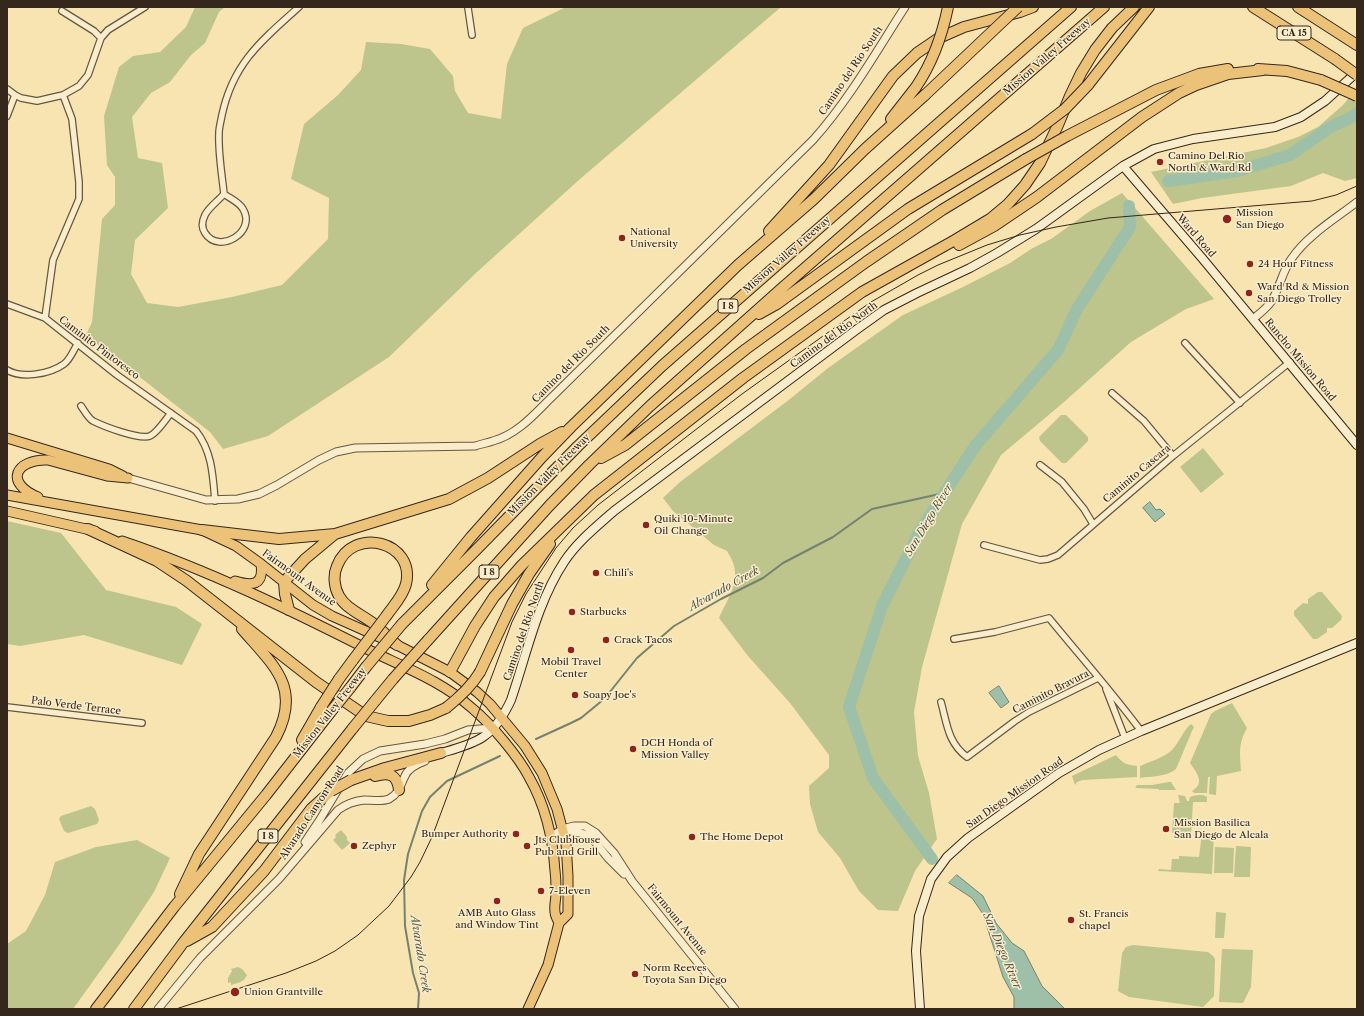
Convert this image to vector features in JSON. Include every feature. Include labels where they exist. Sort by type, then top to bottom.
[{"type":"highway","points":[[865,150],[916,87],[935,54],[948,7]]},
{"type":"highway","points":[[402,624],[476,532],[571,427],[738,265],[814,199],[1018,7]]},
{"type":"highway","points":[[738,265],[825,170],[893,76],[917,53],[940,38],[964,27],[1033,7]]},
{"type":"highway","name":"Mission Valley Freeway","points":[[96,1009],[174,907],[402,624],[567,456],[662,366],[1071,7]]},
{"type":"highway","name":"Mission Valley Freeway","points":[[134,1009],[183,943],[393,679],[550,505],[650,406],[1104,7]]},
{"type":"highway","points":[[450,672],[475,626],[494,598],[522,565],[600,490],[742,378],[862,292],[955,240],[984,222],[1008,204],[1025,185],[1040,163],[1081,73],[1095,50],[1112,28],[1134,7]]},
{"type":"highway","points":[[743,323],[777,304],[908,209],[1032,134],[1065,109],[1088,85],[1149,7]]},
{"type":"highway","name":"CA 15","points":[[1253,7],[1357,74]]},
{"type":"highway","name":"CA 15","points":[[1298,7],[1354,43]]},
{"type":"highway","points":[[589,465],[624,446],[746,349],[866,262],[942,210],[1067,136],[1156,90],[1199,74],[1235,68],[1287,71],[1321,80],[1357,96]]},
{"type":"highway","points":[[851,300],[861,298],[994,226],[1037,197],[1142,117],[1178,93],[1228,74],[1263,70]]},
{"type":"highway","points":[[202,530],[279,539],[335,534],[449,499],[488,478],[540,444],[571,427]]},
{"type":"highway","points":[[88,529],[157,560],[228,612],[316,682],[366,716],[388,721],[410,721],[430,716],[446,708],[462,696],[474,681],[480,672],[512,604],[529,574],[565,522]]},
{"type":"highway","points":[[289,610],[284,582],[305,559],[335,534]]},
{"type":"highway","points":[[284,771],[339,679],[353,660],[387,615],[402,594],[406,583],[407,575],[402,560],[392,549],[370,541],[353,546],[345,552],[335,569],[334,579],[338,595],[343,601],[374,624],[397,644]]},
{"type":"highway","points":[[174,907],[199,854],[276,737],[284,717],[286,702],[285,692],[279,674],[228,612]]},
{"type":"highway","points":[[183,943],[212,927],[264,871],[311,809],[333,792],[355,778],[385,768],[441,753]]},
{"type":"highway","points":[[355,778],[368,778],[381,774],[388,774],[396,779],[399,790]]},
{"type":"main road","name":"Camino del Rio North","points":[[441,753],[484,736],[501,717],[511,700],[547,592],[565,561],[591,531],[626,502],[843,339],[884,310],[917,292],[970,268],[997,253],[1036,229],[1123,166],[1154,149],[1193,139],[1275,127],[1301,117],[1325,101],[1357,74]]},
{"type":"main road","name":"Ward Road","points":[[1123,166],[1253,319]]},
{"type":"main road","name":"Rancho Mission Road","points":[[1253,319],[1357,445]]},
{"type":"main road","points":[[7,438],[109,469],[128,478]]},
{"type":"main road","points":[[49,501],[32,495],[21,486],[17,480],[17,474],[21,467],[29,462],[48,460],[107,476],[128,478]]},
{"type":"main road","name":"Fairmount Avenue","points":[[7,495],[49,501],[202,530],[236,546],[314,605],[332,616],[397,644],[450,672],[477,692],[501,717],[525,746],[542,773],[557,809],[562,829]]},
{"type":"main road","points":[[7,510],[88,529],[152,551],[222,580],[289,610],[425,676],[472,708],[492,728],[530,777],[545,814],[553,844],[556,890],[554,912],[559,924]]},
{"type":"main road","points":[[222,580],[230,579],[249,584],[255,583],[260,578],[262,572],[261,564]]},
{"type":"main road","name":"San Diego Mission Road","points":[[920,1009],[916,951],[919,916],[931,879],[947,857],[968,838],[1059,773],[1099,750],[1141,731],[1357,643]]},
{"type":"main road","points":[[528,1009],[548,965],[559,924],[568,914],[569,893],[566,844],[562,829]]},
{"type":"street","points":[[7,89],[21,98],[37,102],[63,95],[79,86],[88,75],[101,38],[108,30],[145,7]]},
{"type":"street","points":[[224,194],[238,203],[243,209],[247,224],[244,229],[233,239],[227,242],[220,242],[212,240],[207,236],[203,230],[202,223],[207,212],[224,194],[219,132],[225,101],[231,85],[247,58],[260,42],[299,7]]},
{"type":"street","points":[[468,7],[472,35]]},
{"type":"street","name":"Camino del Rio South","points":[[128,478],[198,498],[215,501],[238,499],[259,494],[336,452],[355,448],[475,446],[494,441],[510,434],[555,394],[823,129],[842,106],[905,7]]},
{"type":"street","points":[[62,11],[94,31],[101,38]]},
{"type":"street","points":[[7,116],[15,95]]},
{"type":"street","name":"Caminito Pintoresco","points":[[63,95],[72,120],[79,182],[79,199],[53,260],[45,318],[117,374],[196,431],[203,439],[213,469],[215,501]]},
{"type":"street","name":"Rancho Mission Road","points":[[1253,319],[1270,303],[1277,292],[1283,274],[1291,258],[1301,246],[1357,202]]},
{"type":"street","points":[[7,304],[45,318]]},
{"type":"street","points":[[1185,343],[1240,403]]},
{"type":"street","points":[[7,370],[14,374],[35,374],[49,371],[65,364],[78,344]]},
{"type":"street","name":"Caminito Cascara","points":[[984,544],[1040,560],[1058,555],[1173,456],[1290,362]]},
{"type":"street","points":[[1112,393],[1144,421],[1173,456]]},
{"type":"street","points":[[81,406],[91,420],[114,429],[143,437],[154,433],[171,413]]},
{"type":"street","points":[[1040,465],[1062,482],[1084,509],[1093,524]]},
{"type":"street","points":[[954,639],[995,632],[1049,618],[1105,687],[1116,697],[1141,731]]},
{"type":"street","name":"Caminito Bravura","points":[[941,702],[950,737],[967,757],[1029,712],[1098,678]]},
{"type":"street","points":[[1105,687],[1125,738]]},
{"type":"street","name":"Palo Verde Terrace","points":[[7,707],[142,723]]},
{"type":"street","name":"Alvarado Canyon Road","points":[[286,871],[319,821],[333,792],[357,764],[370,755],[380,751],[446,739],[468,730],[492,728]]},
{"type":"street","points":[[399,790],[404,776],[410,769],[441,753]]},
{"type":"street","name":"Alvarado Canyon Road","points":[[158,1009],[200,958],[286,871],[338,810],[347,804],[358,801],[386,800],[396,794],[399,790]]},
{"type":"street","points":[[333,792],[338,810]]},
{"type":"street","points":[[551,837],[562,829]]},
{"type":"street","name":"Fairmount Avenue","points":[[562,829],[591,837],[608,858],[632,881],[735,1009]]},
{"type":"green space","points":[[195,7],[225,7],[219,12],[205,43],[191,55],[170,82],[151,93],[132,117],[138,158],[162,163],[168,208],[135,240],[131,274],[147,303],[178,307],[232,297],[282,285],[328,239],[329,198],[291,179],[304,124],[338,95],[361,70],[366,42],[401,44],[430,49],[453,76],[455,91],[468,113],[501,119],[507,64],[523,28],[566,7],[781,7],[580,179],[477,272],[389,357],[268,436],[223,449],[210,432],[86,335],[92,322],[102,219],[115,205],[115,177],[107,165],[104,116],[119,67],[133,56],[160,52],[186,27]]},
{"type":"green space","points":[[1357,88],[1357,178],[1345,181],[1323,173],[1291,186],[1202,198],[1173,204],[1151,172],[1266,148],[1298,137],[1318,127],[1343,105]]},
{"type":"green space","points":[[1122,193],[1214,299],[1186,309],[1131,342],[1064,402],[1001,455],[962,524],[922,667],[914,712],[918,756],[929,793],[937,839],[915,871],[898,911],[878,910],[859,891],[840,858],[818,832],[810,804],[809,786],[829,768],[829,755],[790,703],[748,656],[719,618],[731,593],[735,579],[734,566],[731,558],[727,551],[714,545],[673,511],[663,498],[680,482],[790,399],[828,368],[903,315],[1010,263],[1031,249],[1051,239],[1090,211]]},
{"type":"green space","points":[[1061,415],[1066,415],[1088,437],[1088,441],[1066,463],[1062,463],[1040,441],[1039,437]]},
{"type":"green space","points":[[1203,448],[1224,474],[1201,493],[1180,467]]},
{"type":"green space","points":[[7,521],[61,533],[106,590],[176,607],[202,624],[182,665],[84,635],[20,646],[7,644]]},
{"type":"green space","points":[[1318,592],[1322,592],[1342,616],[1341,620],[1332,628],[1327,628],[1327,632],[1317,639],[1313,639],[1294,615],[1294,611],[1303,603],[1308,604],[1308,599]]},
{"type":"green space","points":[[1232,703],[1247,728],[1241,744],[1241,771],[1217,776],[1216,795],[1209,794],[1210,777],[1208,777],[1207,793],[1194,793],[1192,791],[1196,788],[1199,781],[1197,774],[1190,763],[1211,714]]},
{"type":"green space","points":[[1191,724],[1194,727],[1176,769],[1164,775],[1140,778],[1140,766],[1169,753]]},
{"type":"green space","points":[[1116,755],[1125,763],[1137,766],[1137,777],[1083,780],[1077,782],[1075,785],[1072,776]]},
{"type":"green space","points":[[1171,782],[1176,790],[1135,788],[1137,785],[1152,785]]},
{"type":"green space","points":[[1178,795],[1185,796],[1187,801],[1189,801],[1190,797],[1194,796],[1201,795],[1207,797],[1207,802],[1193,802],[1191,834],[1172,833],[1174,803],[1180,803]]},
{"type":"green space","points":[[91,806],[95,809],[99,820],[97,824],[68,833],[64,831],[59,819],[61,816]]},
{"type":"green space","points":[[341,830],[350,843],[342,850],[333,840],[336,837],[335,835]]},
{"type":"green space","points":[[1202,833],[1214,834],[1212,874],[1158,871],[1159,869],[1171,870],[1172,859],[1179,859],[1179,856],[1199,857]]},
{"type":"green space","points":[[137,840],[170,858],[154,892],[119,945],[73,1009],[7,1009],[7,944],[26,931],[45,895],[55,862],[96,847]]},
{"type":"green space","points":[[1236,846],[1251,847],[1250,877],[1234,877]]},
{"type":"green space","points":[[1215,847],[1234,848],[1233,873],[1214,873]]},
{"type":"green space","points":[[1216,912],[1226,913],[1224,938],[1215,938]]},
{"type":"green space","points":[[1133,945],[1208,952],[1215,959],[1214,996],[1203,1007],[1129,997],[1118,991],[1122,953],[1126,947]]},
{"type":"green space","points":[[1222,949],[1253,950],[1251,987],[1243,1003],[1219,1002]]},
{"type":"green space","points":[[238,967],[247,975],[242,981],[231,985],[231,982],[228,983],[228,978],[232,971],[231,969]]},
{"type":"water","points":[[1150,502],[1156,510],[1160,509],[1165,514],[1155,522],[1143,508]]},
{"type":"water","points":[[999,686],[1009,702],[1001,708],[989,693]]},
{"type":"water","points":[[957,875],[983,896],[996,923],[1012,943],[1024,951],[1042,986],[1065,1009],[1014,1009],[1014,997],[1003,977],[983,914],[972,898],[949,883]]},
{"type":"waterway","name":"San Diego River","points":[[1168,181],[1237,171],[1290,155],[1329,128],[1354,116],[1357,113]]},
{"type":"waterway","name":"San Diego River","points":[[932,859],[873,778],[849,707],[882,606],[920,531],[975,446],[1058,350],[1077,309],[1130,227],[1129,206]]},
{"type":"waterway","name":"Alvarado Creek","points":[[536,739],[581,718],[605,698],[637,658],[674,626],[721,599],[763,578],[783,563],[833,537],[872,509],[944,493]]},
{"type":"waterway","name":"Alvarado Creek","points":[[418,1009],[419,993],[413,973],[405,926],[404,880],[408,854],[422,811],[430,797],[447,781],[500,756]]},
{"type":"tram line","points":[[176,1009],[286,973],[316,961],[335,951],[358,935],[389,906],[411,877],[432,837],[512,622],[526,594],[556,548],[573,528],[598,505],[742,394],[871,302],[938,265],[987,245],[1020,235],[1108,218],[1312,201],[1336,195],[1357,186]]},
{"type":"place","name":"Camino Del Rio North & Ward Rd","points":[[1160,162]]},
{"type":"place","name":"Mission San Diego","points":[[1227,219]]},
{"type":"place","name":"National University","points":[[622,238]]},
{"type":"place","name":"24 Hour Fitness","points":[[1250,264]]},
{"type":"place","name":"Ward Rd & Mission San Diego Trolley","points":[[1249,293]]},
{"type":"place","name":"Quiki 10-Minute Oil Change","points":[[646,525]]},
{"type":"place","name":"Chili's","points":[[596,573]]},
{"type":"place","name":"Starbucks","points":[[572,612]]},
{"type":"place","name":"Crack Tacos","points":[[606,640]]},
{"type":"place","name":"Mobil Travel Center","points":[[571,650]]},
{"type":"place","name":"Soapy Joe's","points":[[575,695]]},
{"type":"place","name":"DCH Honda of Mission Valley","points":[[633,749]]},
{"type":"place","name":"Mission Basilica San Diego de Alcala","points":[[1166,829]]},
{"type":"place","name":"Bumper Authority","points":[[516,834]]},
{"type":"place","name":"The Home Depot","points":[[692,837]]},
{"type":"place","name":"Zephyr","points":[[354,846]]},
{"type":"place","name":"Jts Clubhouse Pub and Grill","points":[[527,846]]},
{"type":"place","name":"7-Eleven","points":[[541,891]]},
{"type":"place","name":"AMB Auto Glass and Window Tint","points":[[497,901]]},
{"type":"place","name":"St. Francis chapel","points":[[1071,920]]},
{"type":"place","name":"Norm Reeves Toyota San Diego","points":[[635,974]]},
{"type":"place","name":"Union Grantville","points":[[235,992]]}]
